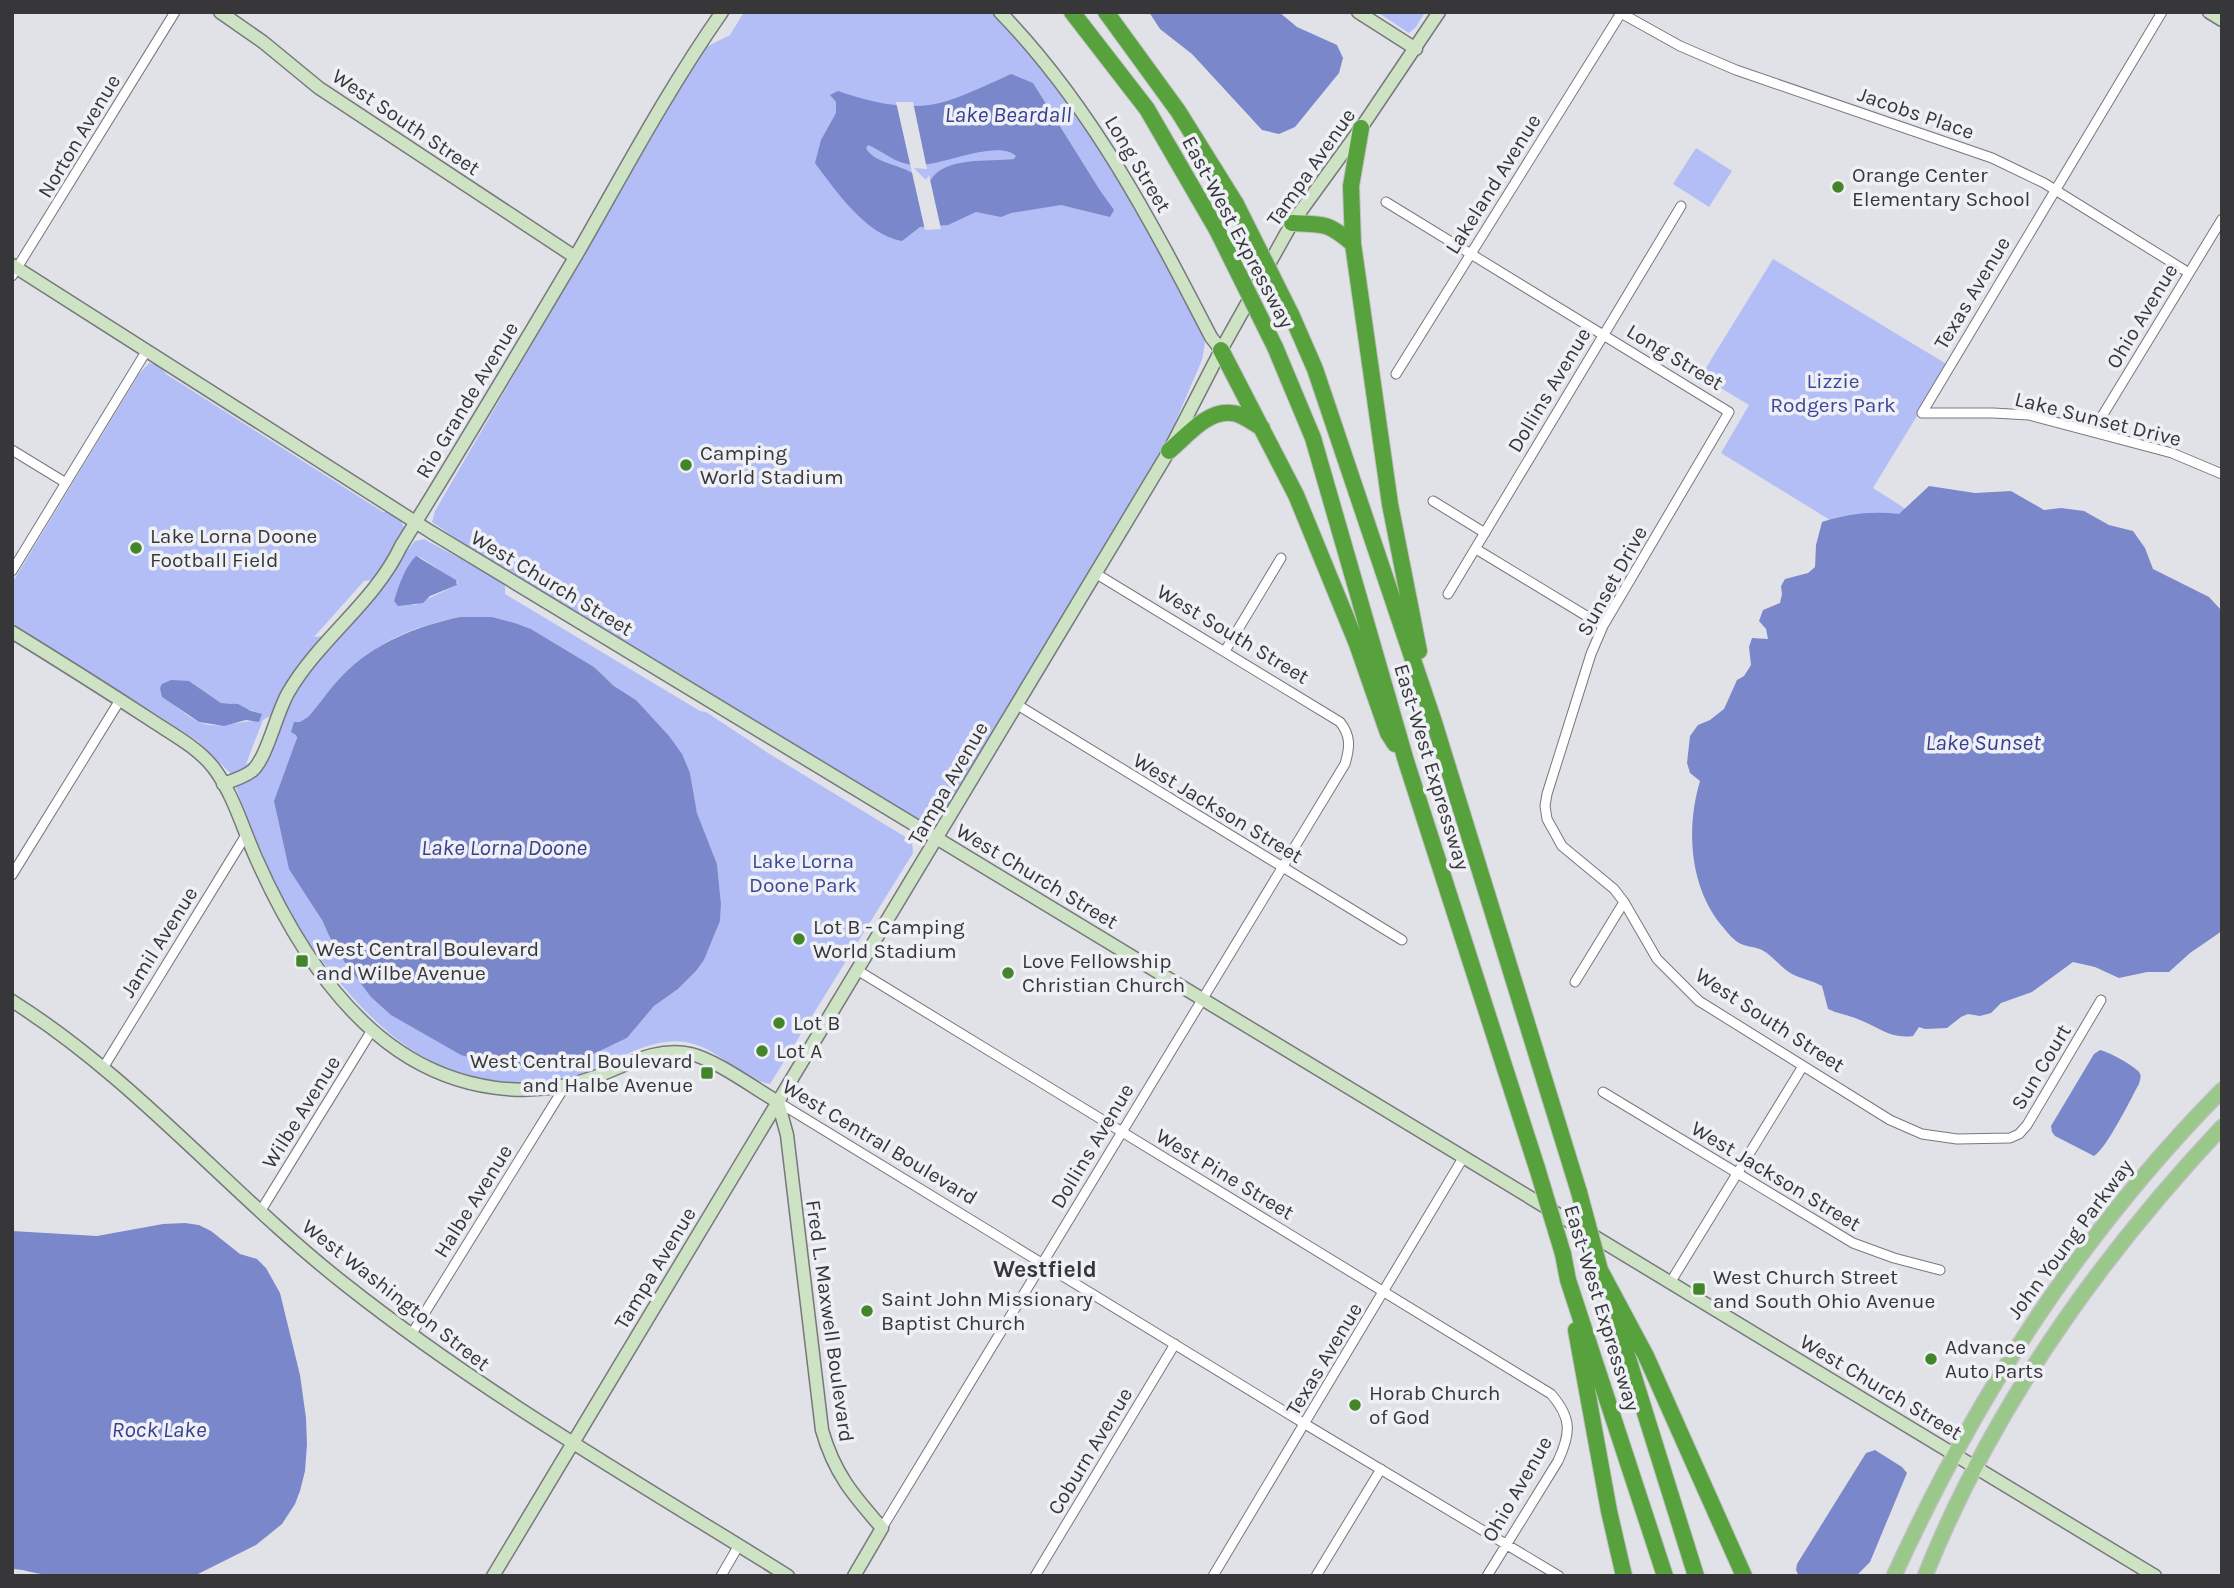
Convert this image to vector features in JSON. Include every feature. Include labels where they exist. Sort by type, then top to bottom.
[{"type":"highway","name":"East-West Expressway","points":[[1072,12],[1147,109],[1217,230],[1275,347],[1312,438],[1406,761],[1538,1168],[1568,1280],[1665,1576]]},
{"type":"highway","name":"East-West Expressway","points":[[1106,12],[1178,111],[1236,204],[1291,314],[1315,369],[1434,722],[1696,1576]]},
{"type":"highway","points":[[1361,128],[1352,186],[1353,244],[1388,492],[1434,722]]},
{"type":"highway","points":[[1292,223],[1334,228],[1353,244]]},
{"type":"highway","points":[[1221,350],[1296,495],[1357,644],[1388,733],[1406,761]]},
{"type":"highway","points":[[1170,451],[1207,419],[1217,414],[1233,412],[1262,428]]},
{"type":"highway","points":[[1600,1270],[1646,1356],[1744,1576]]},
{"type":"highway","points":[[1568,1280],[1609,1511],[1624,1576]]},
{"type":"main road","name":"John Young Parkway","points":[[1894,1576],[1953,1453],[2013,1351],[2073,1263],[2170,1144],[2222,1090]]},
{"type":"main road","name":"John Young Parkway","points":[[1925,1576],[1946,1523],[1976,1467],[2014,1399],[2069,1313],[2159,1196],[2222,1127]]},
{"type":"street","name":"Norton Avenue","points":[[14,270],[175,12]]},
{"type":"street","name":"West South Street","points":[[220,12],[263,42],[320,88],[575,257]]},
{"type":"street","name":"Rio Grande Avenue","points":[[223,784],[252,771],[262,758],[274,720],[304,667],[391,567],[401,545],[659,112],[722,12]]},
{"type":"street","name":"Long Street","points":[[1000,12],[1024,36],[1066,87],[1094,127],[1142,205],[1211,337],[1221,350]]},
{"type":"street","points":[[1358,12],[1416,49]]},
{"type":"street","name":"Tampa Avenue","points":[[493,1576],[1170,451],[1221,350],[1292,223],[1361,128],[1439,12]]},
{"type":"street","name":"Texas Avenue","points":[[1922,413],[2162,12]]},
{"type":"street","points":[[2209,12],[2222,20]]},
{"type":"street","name":"Jacobs Place","points":[[1620,13],[1681,46],[1736,70],[1992,158],[2055,189],[2189,273]]},
{"type":"street","name":"Lakeland Avenue","points":[[1396,374],[1620,13]]},
{"type":"street","name":"Long Street","points":[[1386,202],[1729,412]]},
{"type":"street","name":"Dollins Avenue","points":[[1448,594],[1681,206]]},
{"type":"street","name":"Ohio Avenue","points":[[2093,431],[2222,219]]},
{"type":"street","name":"West Church Street","points":[[14,270],[147,350],[416,522],[2155,1576]]},
{"type":"street","points":[[12,571],[147,350]]},
{"type":"street","name":"Sunset Drive","points":[[1547,819],[1547,794],[1591,654],[1603,626],[1729,412]]},
{"type":"street","name":"Lake Sunset Drive","points":[[1922,413],[2029,415],[2172,453],[2222,474]]},
{"type":"street","points":[[12,450],[65,483]]},
{"type":"street","points":[[1433,501],[1485,533]]},
{"type":"street","points":[[1476,549],[1603,626]]},
{"type":"street","points":[[1225,651],[1281,558]]},
{"type":"street","name":"West South Street","points":[[1095,573],[1328,714],[1347,731]]},
{"type":"street","name":"West Central Boulevard","points":[[12,632],[204,756],[223,784],[272,896],[302,944],[357,1015],[372,1030],[425,1067],[457,1080],[494,1089],[528,1090],[565,1086],[659,1053],[692,1054],[709,1061],[1559,1576]]},
{"type":"street","points":[[12,875],[120,700]]},
{"type":"street","name":"West Jackson Street","points":[[1016,705],[1402,940]]},
{"type":"street","name":"Dollins Avenue","points":[[854,1576],[1345,764],[1349,751],[1347,731]]},
{"type":"street","name":"West South Street","points":[[1547,819],[1562,846],[1614,889],[1625,902],[1657,959],[1677,982],[1699,1001],[1891,1121],[1923,1134],[1957,1139],[2000,1139]]},
{"type":"street","name":"Jamil Avenue","points":[[103,1068],[246,835]]},
{"type":"street","points":[[1575,982],[1625,902]]},
{"type":"street","name":"West Pine Street","points":[[856,970],[1539,1385],[1560,1405],[1567,1418]]},
{"type":"street","name":"Sun Court","points":[[2000,1139],[2019,1134],[2027,1125],[2101,1000]]},
{"type":"street","name":"West Washington Street","points":[[12,1001],[103,1068],[260,1212],[345,1285],[411,1335],[572,1444],[788,1576]]},
{"type":"street","name":"Wilbe Avenue","points":[[260,1212],[372,1030]]},
{"type":"street","points":[[1670,1283],[1803,1066]]},
{"type":"street","name":"Halbe Avenue","points":[[411,1335],[565,1086]]},
{"type":"street","name":"West Jackson Street","points":[[1603,1092],[1853,1243],[1894,1258],[1940,1270]]},
{"type":"street","name":"Fred L. Maxwell Boulevard","points":[[778,1102],[787,1135],[822,1430],[839,1475],[850,1492],[882,1528]]},
{"type":"street","name":"Texas Avenue","points":[[1213,1576],[1463,1158]]},
{"type":"street","name":"Coburn Avenue","points":[[1035,1576],[1175,1344]]},
{"type":"street","name":"Ohio Avenue","points":[[1487,1576],[1558,1461],[1568,1432],[1567,1418]]},
{"type":"street","points":[[1317,1576],[1381,1469]]},
{"type":"street","points":[[721,1576],[739,1545]]},
{"type":"green space","points":[[744,12],[991,12],[1042,69],[1108,162],[1146,228],[1205,343],[1202,360],[1168,439],[944,812],[933,822],[923,822],[482,556],[432,522],[435,511],[704,48],[730,35]]},
{"type":"green space","points":[[1377,12],[1425,12],[1409,33]]},
{"type":"green space","points":[[1696,148],[1732,171],[1709,207],[1673,184]]},
{"type":"green space","name":"Lizzie Rodgers Park","points":[[1773,259],[1948,365],[1873,488],[1937,529],[1874,547],[1721,453],[1749,405],[1701,376]]},
{"type":"green space","points":[[149,363],[160,366],[166,374],[383,512],[388,512],[401,521],[404,528],[377,579],[364,581],[314,637],[325,636],[274,714],[263,720],[246,764],[255,762],[238,774],[230,773],[198,741],[12,623],[12,583],[139,374]],"holes":[[[189,681],[221,703],[231,703],[261,714],[259,721],[203,724],[162,697]]]},
{"type":"green space","name":"Lake Lorna Doone Park","points":[[424,539],[505,583],[505,594],[700,711],[706,712],[912,841],[913,853],[770,1084],[748,1076],[697,1045],[669,1041],[637,1050],[571,1078],[554,1081],[518,1083],[486,1079],[456,1071],[428,1059],[402,1043],[378,1023],[355,1000],[300,932],[268,869],[235,785],[245,781],[305,675],[415,541]],"holes":[[[420,557],[458,582],[457,585],[415,605],[411,604]],[[460,617],[492,617],[515,623],[531,629],[594,667],[614,686],[636,700],[690,773],[697,813],[717,864],[720,921],[704,960],[696,971],[678,989],[654,1006],[627,1038],[610,1046],[335,949],[322,920],[296,735],[298,730],[334,687],[364,657],[416,629]]]},
{"type":"water","points":[[1149,12],[1279,12],[1297,27],[1337,45],[1343,58],[1339,73],[1295,127],[1279,134],[1262,130],[1192,54],[1160,29]]},
{"type":"water","name":"Lake Beardall","points":[[1011,74],[1033,83],[1114,210],[1110,217],[1061,205],[1001,217],[976,212],[948,225],[920,227],[902,241],[889,237],[864,221],[815,163],[821,140],[836,113],[836,102],[830,95],[838,91],[879,103],[922,106],[950,100]],"holes":[[[868,145],[894,159],[913,165],[995,150],[1007,151],[1016,156],[1014,159],[956,164],[946,167],[930,181],[923,182],[909,171],[870,154],[866,148]]]},
{"type":"water","name":"Lake Sunset","points":[[1929,486],[1975,493],[2011,491],[2044,510],[2061,508],[2084,511],[2109,525],[2133,531],[2145,548],[2153,569],[2209,597],[2222,611],[2222,931],[2190,953],[2169,972],[2147,972],[2119,978],[2095,967],[2073,962],[2032,992],[2001,1003],[1991,1013],[1980,1016],[1968,1014],[1947,1028],[1919,1027],[1913,1036],[1905,1037],[1828,1009],[1822,986],[1792,974],[1762,950],[1738,943],[1722,926],[1711,910],[1697,875],[1692,837],[1700,781],[1690,773],[1687,763],[1690,736],[1698,725],[1724,709],[1737,680],[1744,676],[1751,665],[1749,647],[1752,638],[1768,639],[1766,629],[1759,621],[1763,610],[1780,603],[1781,586],[1785,579],[1808,573],[1815,567],[1816,545],[1822,522],[1860,514],[1899,514]]},
{"type":"water","points":[[416,556],[456,580],[457,585],[430,596],[423,603],[398,606],[394,601],[400,583]]},
{"type":"water","name":"Lake Lorna Doone","points":[[460,617],[492,617],[531,629],[594,667],[614,686],[636,700],[682,754],[690,773],[697,813],[717,864],[720,921],[704,960],[678,989],[654,1006],[627,1038],[589,1056],[524,1066],[491,1063],[461,1055],[391,1015],[371,997],[335,949],[322,920],[289,869],[274,801],[297,738],[291,732],[294,722],[308,717],[343,675],[382,645],[428,625]]},
{"type":"water","points":[[171,680],[189,681],[221,703],[238,704],[262,714],[259,722],[246,720],[224,726],[199,722],[162,697],[162,684]]},
{"type":"water","points":[[2100,1050],[2126,1062],[2141,1076],[2118,1123],[2094,1156],[2055,1136],[2051,1126],[2094,1054]]},
{"type":"water","name":"Rock Lake","points":[[163,1224],[199,1225],[211,1231],[240,1254],[257,1259],[266,1268],[280,1293],[300,1375],[306,1418],[305,1471],[295,1504],[282,1524],[256,1545],[194,1576],[79,1576],[12,1569],[12,1231],[97,1236]]},
{"type":"water","points":[[1875,1450],[1907,1473],[1870,1562],[1856,1576],[1799,1576],[1797,1564],[1866,1453]]},
{"type":"pier","points":[[896,102],[913,102],[927,169],[914,168],[926,180],[929,175],[941,229],[925,230]]},
{"type":"place","name":"Orange Center Elementary School","points":[[1838,187]]},
{"type":"place","name":"Camping World Stadium","points":[[686,465]]},
{"type":"place","name":"Lake Lorna Doone Football Field","points":[[136,548]]},
{"type":"place","name":"Lot B - Camping World Stadium","points":[[799,939]]},
{"type":"place","name":"West Central Boulevard and Wilbe Avenue","points":[[302,961]]},
{"type":"place","name":"Love Fellowship Christian Church","points":[[1008,973]]},
{"type":"place","name":"Lot B","points":[[779,1023]]},
{"type":"place","name":"Lot A","points":[[762,1051]]},
{"type":"place","name":"West Central Boulevard and Halbe Avenue","points":[[707,1073]]},
{"type":"place","name":"West Church Street and South Ohio Avenue","points":[[1699,1289]]},
{"type":"place","name":"Saint John Missionary Baptist Church","points":[[867,1311]]},
{"type":"place","name":"Advance Auto Parts","points":[[1931,1359]]},
{"type":"place","name":"Horab Church of God","points":[[1355,1405]]},
{"type":"district","name":"Westfield","points":[[1045,1269]]}]
